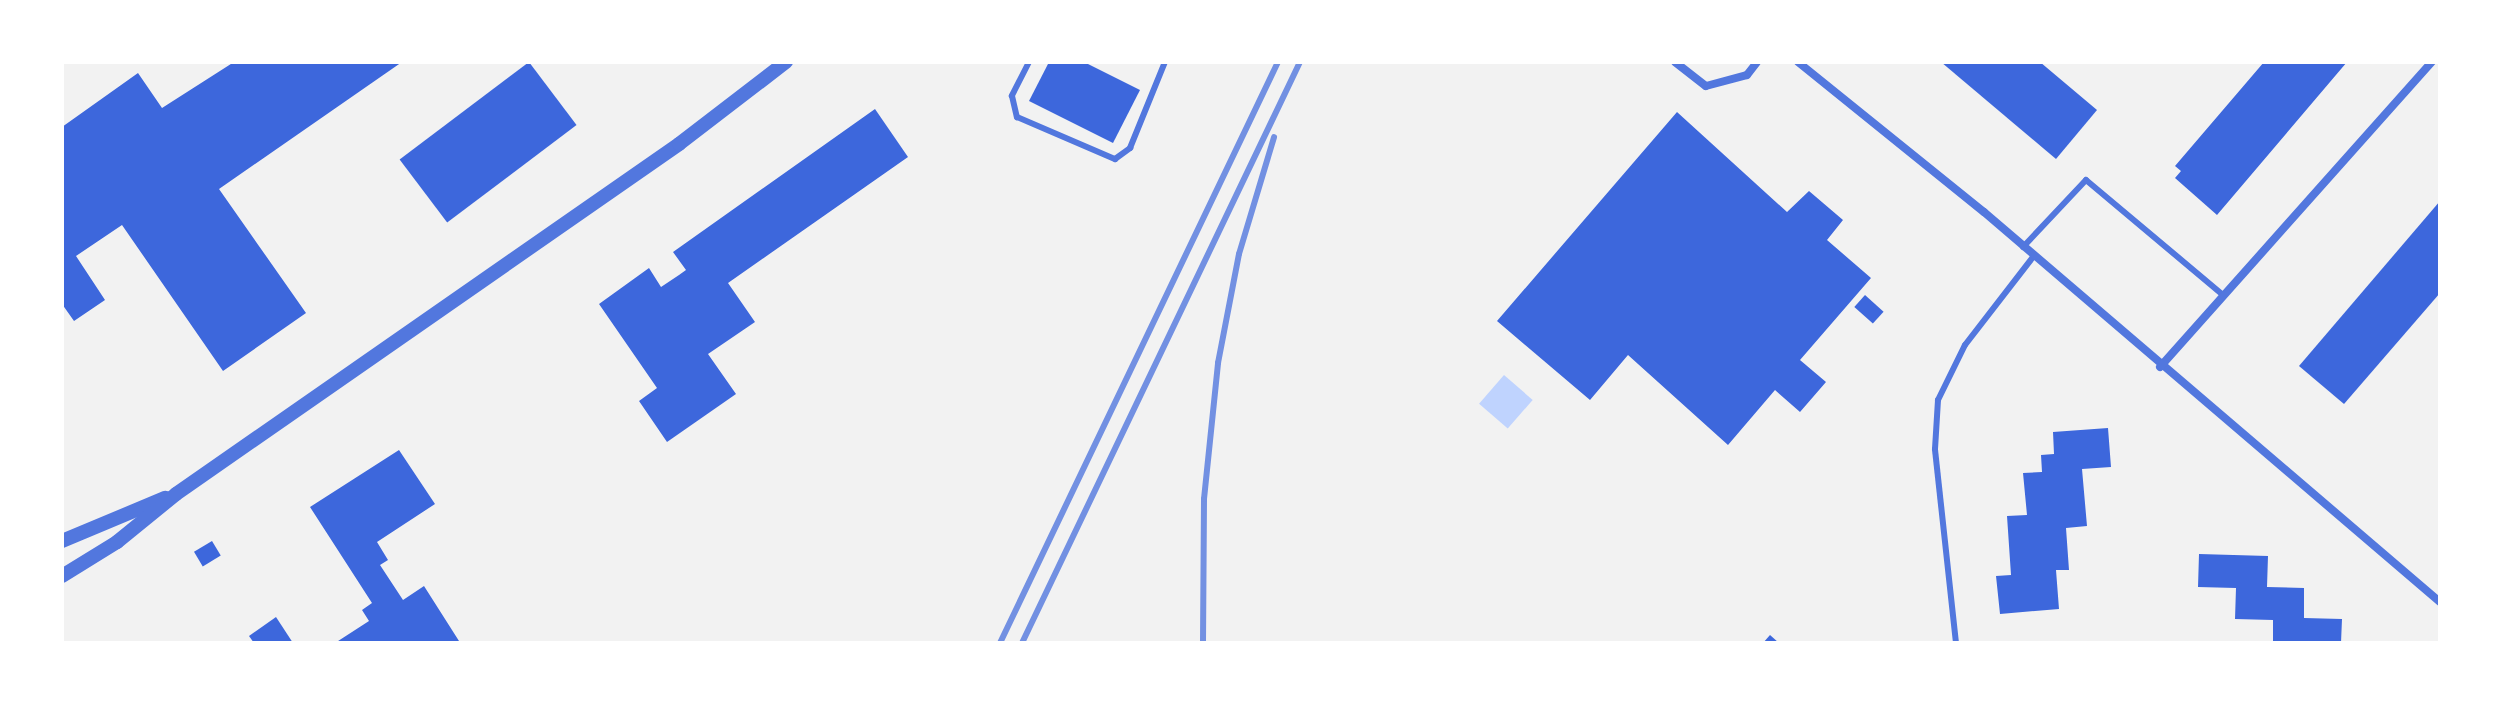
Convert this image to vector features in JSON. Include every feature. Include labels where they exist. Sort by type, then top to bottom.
[{"type":"street","points":[[62,576],[117,542],[176,494],[679,144],[786,62]]},
{"type":"street","points":[[1675,62],[1706,86],[1747,75],[1757,62]]},
{"type":"street","points":[[1798,62],[2022,247],[2440,602]]},
{"type":"street","points":[[2160,367],[2432,62]]},
{"type":"street","points":[[62,541],[176,494]]},
{"type":"lane","points":[[1029,62],[1012,96],[1017,117],[1115,159],[1130,148],[1165,62]]},
{"type":"lane","points":[[2022,247],[2086,180],[2224,296]]},
{"type":"lane","points":[[1956,643],[1935,449],[1938,400],[1965,345],[2033,257]]},
{"type":"water","points":[[1504,375],[1533,400],[1508,429],[1479,404]]},
{"type":"building","points":[[234,62],[402,62],[219,189],[306,313],[223,371],[122,225],[76,256],[105,300],[74,321],[62,304],[62,127],[138,73],[162,108]]},
{"type":"building","points":[[529,62],[577,125],[447,223],[400,159]]},
{"type":"building","points":[[1049,62],[1084,62],[1140,90],[1113,143],[1029,101]]},
{"type":"building","points":[[1941,62],[2040,62],[2097,110],[2056,159]]},
{"type":"building","points":[[2264,62],[2347,62],[2217,215],[2175,178],[2181,171],[2175,166]]},
{"type":"building","points":[[875,109],[908,157],[728,283],[755,322],[708,354],[736,394],[667,442],[639,401],[657,388],[599,304],[649,268],[661,287],[679,275],[686,270],[673,252]]},
{"type":"building","points":[[1677,112],[1787,212],[1809,191],[1843,220],[1827,240],[1871,278],[1800,360],[1826,382],[1800,412],[1775,390],[1728,445],[1628,355],[1590,400],[1497,321]]},
{"type":"building","points":[[2440,201],[2440,293],[2344,404],[2299,366]]},
{"type":"building","points":[[1865,295],[1884,312],[1873,324],[1854,307]]},
{"type":"building","points":[[2108,428],[2111,467],[2082,469],[2087,526],[2066,528],[2069,570],[2056,570],[2059,609],[2000,614],[1996,576],[2011,575],[2007,516],[2027,515],[2023,473],[2042,472],[2041,455],[2054,454],[2053,432]]},
{"type":"building","points":[[399,450],[435,504],[377,542],[388,560],[380,565],[403,600],[424,586],[459,641],[335,643],[369,621],[362,610],[372,603],[310,507]]},
{"type":"building","points":[[212,541],[221,556],[203,566],[194,552]]},
{"type":"building","points":[[2199,554],[2268,556],[2267,587],[2304,588],[2304,618],[2342,619],[2341,643],[2273,643],[2273,620],[2235,619],[2236,588],[2198,587]]},
{"type":"building","points":[[276,617],[293,643],[254,643],[249,636]]},
{"type":"building","points":[[1770,635],[1779,643],[1763,643]]},
{"type":"railway","points":[[1000,643],[1278,62]]},
{"type":"railway","points":[[1022,643],[1300,62]]},
{"type":"railway","points":[[1203,643],[1204,499],[1218,363],[1239,254],[1274,137]]}]
